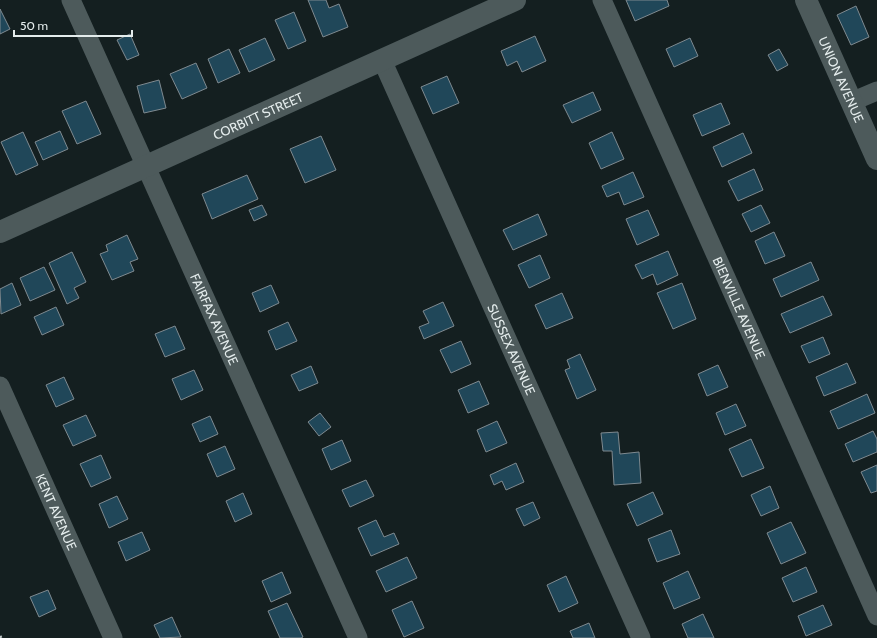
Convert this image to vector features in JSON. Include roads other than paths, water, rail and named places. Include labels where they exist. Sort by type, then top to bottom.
[{"type":"street","name":"FAIRFAX AVENUE","points":[[71,0],[147,166],[358,638]]},
{"type":"street","name":"CORBITT STREET","points":[[0,232],[516,0]]},
{"type":"street","name":"BIENVILLE AVENUE","points":[[602,0],[877,616]]},
{"type":"street","name":"UNION AVENUE","points":[[806,0],[877,159]]},
{"type":"street","name":"SUSSEX AVENUE","points":[[382,60],[641,638]]},
{"type":"street","points":[[851,102],[877,91]]},
{"type":"street","name":"KENT AVENUE","points":[[0,386],[113,638]]}]
